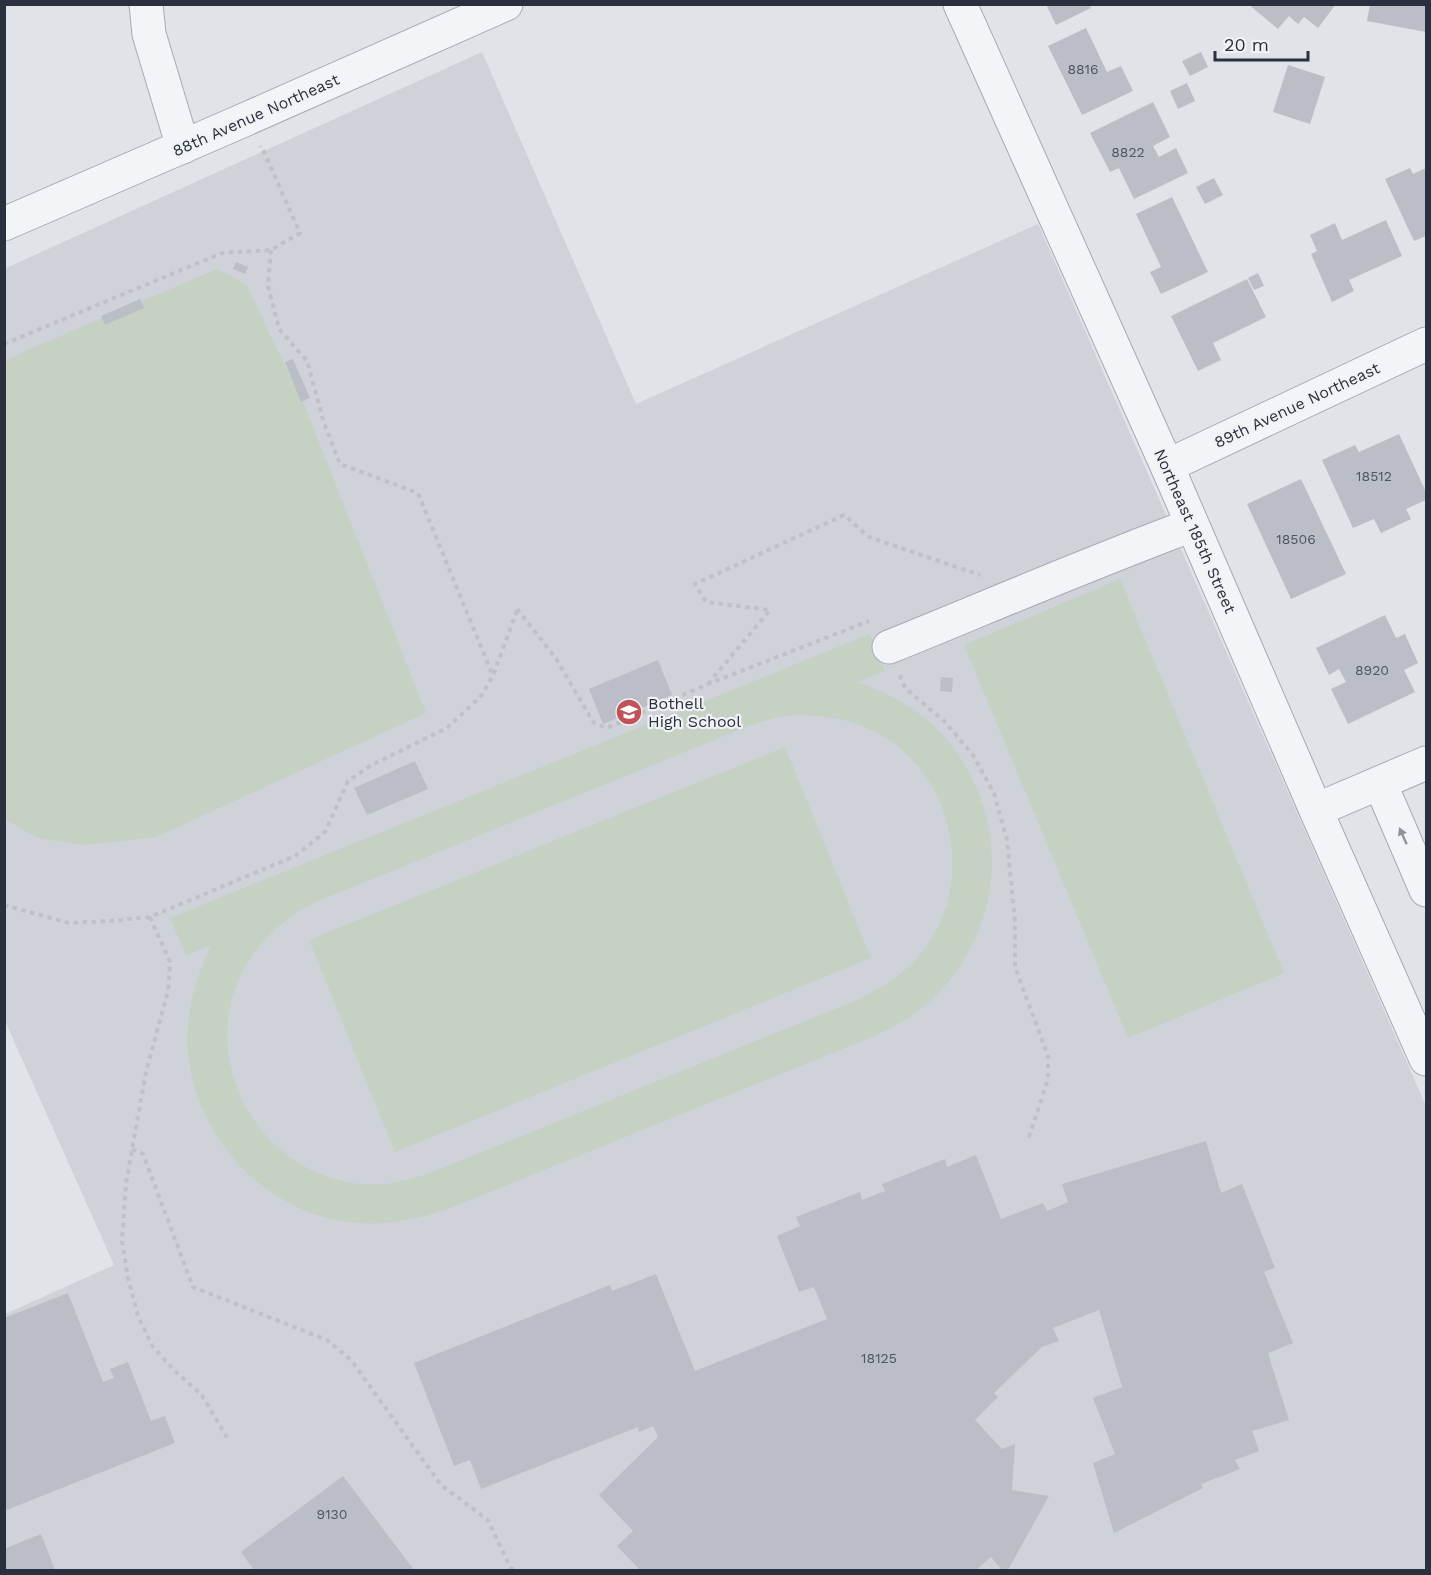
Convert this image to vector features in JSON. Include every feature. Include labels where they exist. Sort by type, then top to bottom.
[{"type":"street","points":[[146,4],[149,34],[183,147]]},
{"type":"street","name":"88th Avenue Northeast","points":[[4,224],[506,4]]},
{"type":"street","name":"Northeast 185th Street","points":[[960,4],[1167,466],[1426,1059]]},
{"type":"street","name":"89th Avenue Northeast","points":[[1167,466],[1426,344]]},
{"type":"street","points":[[889,647],[1112,555],[1192,525]]},
{"type":"street","points":[[1316,810],[1426,763]]},
{"type":"street","points":[[1380,783],[1426,890]]},
{"type":"path","points":[[4,344],[222,253],[271,250],[300,233],[265,154],[244,120]]},
{"type":"path","points":[[271,250],[268,286],[279,329],[307,361],[324,423],[340,464],[418,494],[493,676]]},
{"type":"path","points":[[708,684],[770,610],[706,602],[695,584],[844,515],[869,537],[982,576]]},
{"type":"path","points":[[4,905],[69,923],[150,917],[296,856],[325,832],[348,781],[370,766],[447,728],[481,696],[493,676],[517,609],[555,657],[594,723],[607,728],[708,684],[877,618],[905,688],[944,721],[972,755],[994,793],[1007,840],[1015,922],[1015,967],[1048,1056],[1048,1079],[1028,1140]]},
{"type":"path","points":[[150,917],[170,962],[168,991],[146,1072],[126,1183],[122,1241],[128,1278],[138,1316],[153,1347],[201,1394],[228,1439]]},
{"type":"path","points":[[132,1149],[143,1154],[193,1287],[327,1340],[351,1360],[441,1485],[488,1520],[510,1568],[514,1570]]},
{"type":"shaded area","name":"Bothell High School","points":[[482,52],[636,404],[1038,224],[1426,1106],[1426,1570],[5,1570],[5,1314],[114,1265],[5,1021],[4,269]]},
{"type":"green space","points":[[217,269],[246,284],[306,409],[426,713],[156,837],[85,845],[37,838],[5,819],[5,362],[23,352]]},
{"type":"green space","points":[[1120,579],[1284,973],[1128,1038],[964,645]]},
{"type":"green space","points":[[870,634],[885,671],[858,682],[910,707],[947,739],[973,780],[984,809],[990,839],[992,870],[988,900],[979,929],[966,956],[949,981],[927,1004],[897,1025],[445,1210],[392,1222],[359,1223],[326,1217],[295,1206],[267,1189],[242,1168],[221,1142],[205,1114],[193,1083],[188,1050],[190,1009],[211,945],[186,955],[170,918]],"holes":[[[808,715],[852,722],[883,736],[909,756],[929,781],[943,809],[951,840],[952,871],[947,902],[936,932],[917,958],[891,981],[862,998],[430,1173],[397,1182],[386,1184],[344,1181],[306,1167],[274,1144],[249,1113],[233,1077],[227,1038],[232,998],[257,949],[289,918],[318,901],[751,725],[773,718]]]},
{"type":"green space","points":[[785,747],[871,958],[395,1152],[309,940]]},
{"type":"building","points":[[1046,4],[1089,4],[1091,8],[1056,25]]},
{"type":"building","points":[[1248,4],[1336,4],[1318,28],[1304,17],[1298,24],[1289,16],[1278,29]]},
{"type":"building","points":[[1370,4],[1426,4],[1426,32],[1367,21]]},
{"type":"building","points":[[1086,28],[1107,72],[1121,66],[1133,91],[1082,115],[1048,46]]},
{"type":"building","points":[[1201,52],[1208,67],[1190,76],[1182,61]]},
{"type":"building","points":[[1288,65],[1325,77],[1310,124],[1273,112]]},
{"type":"building","points":[[1187,83],[1195,101],[1178,109],[1170,91]]},
{"type":"building","points":[[1153,102],[1170,137],[1153,146],[1159,157],[1176,148],[1188,173],[1134,199],[1119,168],[1110,172],[1090,133]]},
{"type":"building","points":[[1410,168],[1413,174],[1426,168],[1426,236],[1414,241],[1385,179]]},
{"type":"building","points":[[1214,178],[1223,195],[1205,204],[1196,187]]},
{"type":"building","points":[[1172,197],[1208,272],[1161,294],[1150,272],[1161,267],[1136,214]]},
{"type":"building","points":[[1386,220],[1402,256],[1349,280],[1354,291],[1332,302],[1311,254],[1317,251],[1310,235],[1335,223],[1342,240]]},
{"type":"building","points":[[236,262],[248,267],[245,274],[233,269]]},
{"type":"building","points":[[1258,273],[1264,286],[1254,290],[1248,278]]},
{"type":"building","points":[[1247,279],[1266,317],[1213,343],[1221,360],[1198,371],[1171,316]]},
{"type":"building","points":[[140,299],[144,308],[105,325],[101,316]]},
{"type":"building","points":[[293,359],[310,398],[301,402],[285,362]]},
{"type":"building","points":[[1399,434],[1426,492],[1426,500],[1406,509],[1411,519],[1381,533],[1374,519],[1353,528],[1322,460],[1355,445],[1359,452]]},
{"type":"building","points":[[1301,479],[1346,574],[1291,599],[1247,504]]},
{"type":"building","points":[[1385,615],[1396,638],[1405,634],[1418,663],[1404,670],[1415,692],[1348,724],[1331,689],[1346,682],[1339,669],[1329,675],[1316,648]]},
{"type":"building","points":[[658,660],[672,695],[603,724],[589,689]]},
{"type":"building","points":[[941,677],[953,678],[952,692],[940,691]]},
{"type":"building","points":[[415,761],[428,789],[367,815],[354,788]]},
{"type":"building","points":[[1206,1141],[1221,1193],[1242,1184],[1275,1268],[1264,1272],[1293,1343],[1268,1353],[1289,1420],[1252,1431],[1259,1451],[1235,1460],[1240,1469],[1201,1484],[1203,1488],[1114,1533],[1093,1463],[1115,1454],[1093,1398],[1122,1387],[1099,1310],[1053,1328],[1059,1341],[1042,1347],[994,1393],[998,1397],[975,1420],[1002,1449],[1015,1444],[1012,1490],[1049,1496],[1008,1570],[1002,1570],[991,1557],[976,1570],[640,1570],[617,1546],[633,1531],[599,1495],[658,1437],[653,1426],[639,1432],[638,1427],[481,1489],[470,1460],[454,1466],[414,1363],[610,1285],[612,1291],[656,1274],[695,1371],[827,1319],[814,1287],[799,1292],[777,1236],[800,1226],[796,1217],[860,1192],[862,1200],[885,1191],[882,1184],[945,1159],[947,1167],[976,1155],[1001,1219],[1043,1203],[1047,1211],[1068,1202],[1062,1184]]},
{"type":"building","points":[[68,1293],[103,1382],[114,1378],[110,1369],[128,1362],[151,1421],[165,1416],[175,1443],[4,1511],[4,1318]]},
{"type":"building","points":[[343,1476],[414,1570],[254,1570],[241,1552]]},
{"type":"building","points":[[41,1534],[55,1570],[4,1570],[4,1549]]},
{"type":"place","name":"Bothell High School","points":[[629,712]]}]
